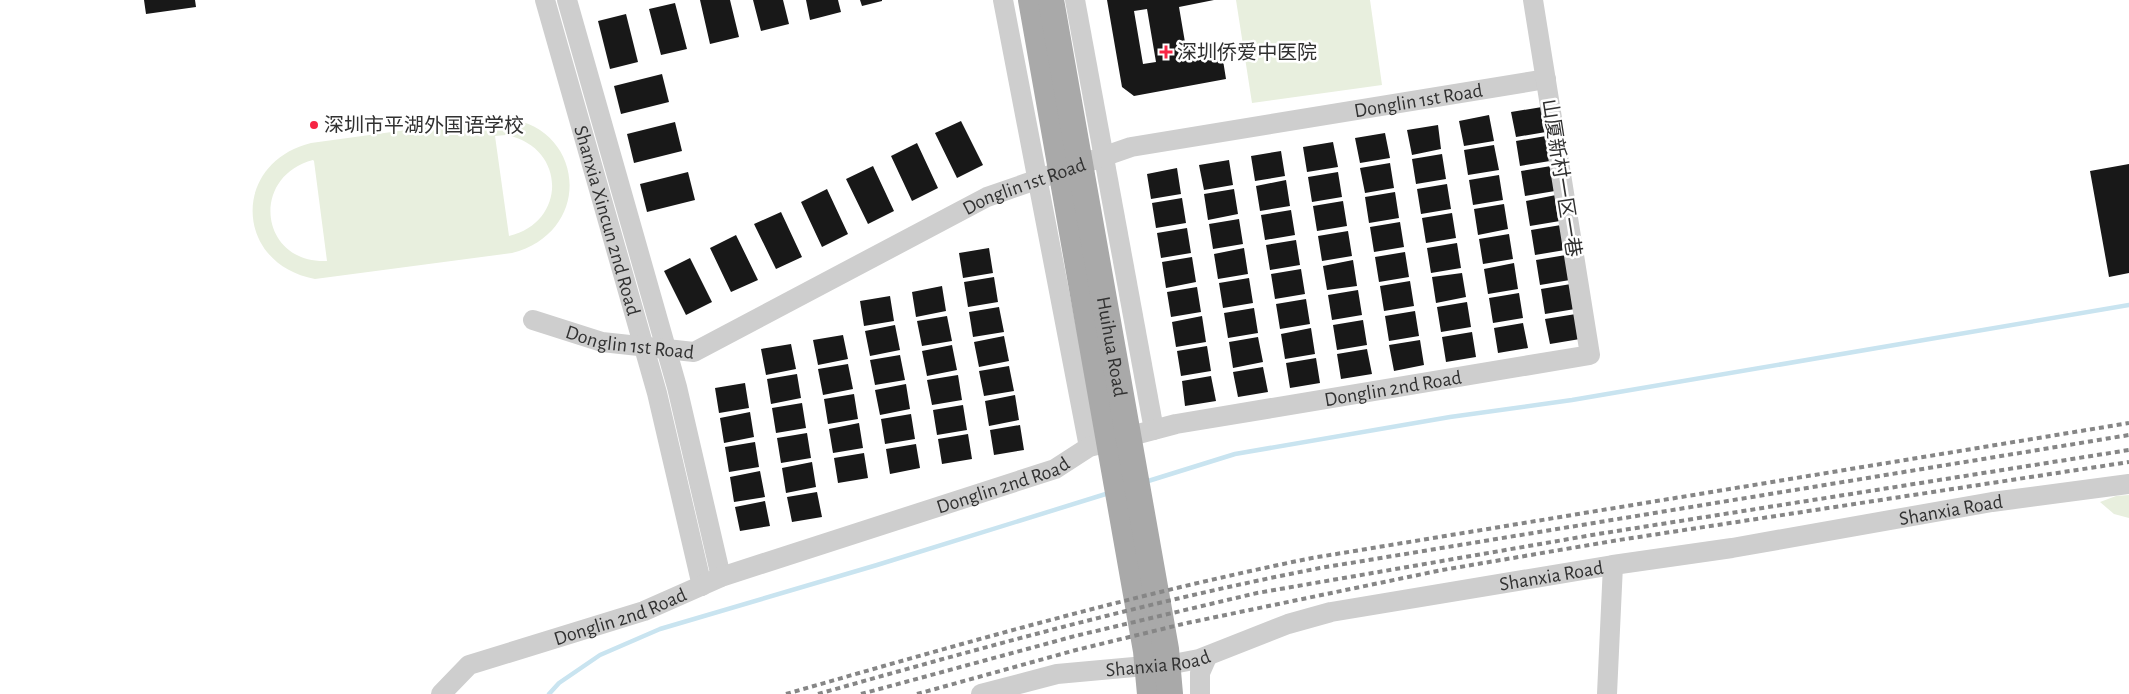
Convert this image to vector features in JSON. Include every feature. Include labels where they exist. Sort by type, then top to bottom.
[{"type":"main road","name":"Huihua Road","points":[[1031,0],[1053,62],[1164,640],[1170,694]]},
{"type":"main road","name":"Huihua Road","points":[[1051,0],[1053,62],[1144,641],[1150,694]]},
{"type":"street","name":"Shanxia Xincun 2nd Road","points":[[545,0],[657,393],[702,586]]},
{"type":"street","name":"Shanxia Xincun 2nd Road","points":[[566,0],[678,388],[721,578]]},
{"type":"street","points":[[1003,0],[1089,447]]},
{"type":"street","points":[[1075,0],[1154,430]]},
{"type":"street","name":"山厦新村一区一巷","points":[[1533,0],[1590,355]]},
{"type":"street","name":"Donglin 1st Road","points":[[533,320],[602,342],[694,352],[987,197],[1131,147],[1546,78]]},
{"type":"street","name":"Donglin 2nd Road","points":[[441,694],[469,665],[644,611],[721,578],[1055,469],[1089,447],[1154,430],[1254,410],[1590,355]]},
{"type":"street","name":"Shanxia Road","points":[[981,694],[1057,674],[1178,663],[1207,656],[1288,624],[1331,612],[1613,565],[1732,548],[2018,497],[2129,484]]},
{"type":"street","points":[[1607,694],[1613,565]]},
{"type":"street","points":[[1200,694],[1200,673],[1207,656]]},
{"type":"street","points":[[1140,694],[1142,667]]},
{"type":"green space","points":[[1236,0],[1370,0],[1382,85],[1252,103]]},
{"type":"green space","points":[[494,118],[524,122],[547,135],[562,154],[569,176],[568,200],[558,222],[540,241],[512,253],[315,279],[288,270],[269,254],[257,235],[253,213],[256,191],[266,171],[285,154],[311,143]],"holes":[[[506,135],[526,142],[540,153],[549,168],[552,184],[550,201],[542,216],[528,228],[509,236],[495,136]],[[314,161],[327,261],[305,258],[288,249],[276,235],[271,218],[272,200],[279,183],[292,169]]]},
{"type":"green space","points":[[2129,495],[2129,518],[2114,514],[2100,502],[2116,496]]},
{"type":"building","points":[[144,0],[195,0],[196,7],[146,14]]},
{"type":"building","points":[[700,0],[730,0],[739,37],[710,44]]},
{"type":"building","points":[[753,0],[783,0],[789,24],[761,31]]},
{"type":"building","points":[[806,0],[838,0],[841,12],[810,20]]},
{"type":"building","points":[[860,0],[882,0],[882,1],[862,6]]},
{"type":"building","points":[[1107,0],[1214,0],[1179,7],[1188,60],[1222,54],[1226,79],[1134,96],[1122,87]],"holes":[[[1147,9],[1156,62],[1143,64],[1134,11]]]},
{"type":"building","points":[[675,3],[687,49],[661,55],[649,9]]},
{"type":"building","points":[[626,14],[638,62],[610,69],[598,21]]},
{"type":"building","points":[[662,74],[669,102],[621,114],[614,86]]},
{"type":"building","points":[[1542,107],[1546,132],[1516,137],[1511,112]]},
{"type":"building","points":[[1489,115],[1494,141],[1464,146],[1459,121]]},
{"type":"building","points":[[961,121],[983,165],[957,178],[935,133]]},
{"type":"building","points":[[675,122],[682,151],[634,163],[627,134]]},
{"type":"building","points":[[1438,125],[1441,149],[1412,155],[1407,130]]},
{"type":"building","points":[[1385,133],[1390,158],[1360,163],[1355,138]]},
{"type":"building","points":[[1546,136],[1550,161],[1520,166],[1516,141]]},
{"type":"building","points":[[1333,142],[1338,167],[1307,172],[1303,147]]},
{"type":"building","points":[[917,143],[938,188],[912,201],[891,156]]},
{"type":"building","points":[[1494,145],[1499,170],[1468,175],[1464,150]]},
{"type":"building","points":[[1281,151],[1285,176],[1255,181],[1251,156]]},
{"type":"building","points":[[1442,154],[1446,179],[1416,184],[1412,159]]},
{"type":"building","points":[[1229,160],[1233,185],[1204,190],[1199,165]]},
{"type":"building","points":[[1390,163],[1394,188],[1365,193],[1360,168]]},
{"type":"building","points":[[2129,164],[2129,273],[2109,277],[2090,171]]},
{"type":"building","points":[[873,166],[894,211],[868,224],[846,179]]},
{"type":"building","points":[[1551,166],[1555,191],[1525,196],[1521,171]]},
{"type":"building","points":[[1177,168],[1181,194],[1151,199],[1147,174]]},
{"type":"building","points":[[688,172],[695,200],[647,212],[640,184]]},
{"type":"building","points":[[1338,172],[1342,197],[1312,202],[1308,177]]},
{"type":"building","points":[[1499,175],[1503,200],[1473,205],[1469,180]]},
{"type":"building","points":[[1286,180],[1290,206],[1260,211],[1256,186]]},
{"type":"building","points":[[1447,184],[1451,209],[1421,214],[1417,189]]},
{"type":"building","points":[[827,189],[848,234],[822,247],[801,202]]},
{"type":"building","points":[[1234,189],[1238,214],[1208,220],[1204,194]]},
{"type":"building","points":[[1395,192],[1399,218],[1369,223],[1365,197]]},
{"type":"building","points":[[1556,195],[1560,221],[1530,226],[1526,201]]},
{"type":"building","points":[[1182,198],[1186,223],[1156,228],[1152,203]]},
{"type":"building","points":[[1343,201],[1347,226],[1317,231],[1313,206]]},
{"type":"building","points":[[1504,204],[1508,229],[1478,235],[1474,209]]},
{"type":"building","points":[[1291,210],[1295,235],[1265,240],[1261,215]]},
{"type":"building","points":[[781,212],[802,257],[776,269],[754,224]]},
{"type":"building","points":[[1452,213],[1456,238],[1426,243],[1422,218]]},
{"type":"building","points":[[1239,219],[1243,244],[1213,249],[1209,224]]},
{"type":"building","points":[[1400,222],[1404,247],[1374,252],[1370,227]]},
{"type":"building","points":[[1561,225],[1565,250],[1535,255],[1531,230]]},
{"type":"building","points":[[1187,228],[1191,253],[1161,258],[1157,233]]},
{"type":"building","points":[[1348,231],[1352,256],[1322,261],[1318,236]]},
{"type":"building","points":[[1509,234],[1513,259],[1483,264],[1479,239]]},
{"type":"building","points":[[736,235],[758,280],[731,292],[710,248]]},
{"type":"building","points":[[1296,240],[1300,265],[1270,270],[1266,245]]},
{"type":"building","points":[[1457,243],[1461,268],[1431,273],[1427,248]]},
{"type":"building","points":[[989,248],[993,273],[963,278],[959,253]]},
{"type":"building","points":[[1244,248],[1248,274],[1218,279],[1214,254]]},
{"type":"building","points":[[1405,252],[1409,277],[1379,282],[1375,257]]},
{"type":"building","points":[[1566,255],[1570,280],[1540,285],[1536,260]]},
{"type":"building","points":[[1192,257],[1196,282],[1166,288],[1162,262]]},
{"type":"building","points":[[690,258],[712,302],[686,315],[664,271]]},
{"type":"building","points":[[1353,260],[1357,286],[1327,290],[1323,266]]},
{"type":"building","points":[[1514,263],[1518,289],[1488,294],[1484,269]]},
{"type":"building","points":[[1301,269],[1305,294],[1275,299],[1271,274]]},
{"type":"building","points":[[1462,273],[1466,297],[1436,303],[1432,277]]},
{"type":"building","points":[[994,277],[998,302],[968,307],[964,282]]},
{"type":"building","points":[[1249,278],[1253,303],[1223,308],[1219,283]]},
{"type":"building","points":[[1410,281],[1414,306],[1384,311],[1380,286]]},
{"type":"building","points":[[1571,284],[1575,309],[1545,314],[1541,289]]},
{"type":"building","points":[[942,286],[946,311],[916,317],[912,292]]},
{"type":"building","points":[[1197,287],[1201,312],[1171,317],[1167,292]]},
{"type":"building","points":[[1358,290],[1362,315],[1332,320],[1328,295]]},
{"type":"building","points":[[1519,293],[1523,318],[1493,323],[1489,298]]},
{"type":"building","points":[[890,296],[894,321],[864,326],[860,301]]},
{"type":"building","points":[[1306,299],[1310,324],[1280,329],[1276,304]]},
{"type":"building","points":[[1467,302],[1471,327],[1441,332],[1437,307]]},
{"type":"building","points":[[999,307],[1004,332],[973,337],[969,312]]},
{"type":"building","points":[[1254,308],[1258,333],[1228,338],[1224,313]]},
{"type":"building","points":[[1415,311],[1419,336],[1389,341],[1385,316]]},
{"type":"building","points":[[1576,314],[1580,339],[1550,344],[1545,319]]},
{"type":"building","points":[[947,316],[952,341],[922,346],[917,321]]},
{"type":"building","points":[[1202,316],[1206,342],[1176,347],[1172,322]]},
{"type":"building","points":[[1363,320],[1367,345],[1337,350],[1333,325]]},
{"type":"building","points":[[1523,323],[1528,348],[1498,353],[1494,328]]},
{"type":"building","points":[[895,325],[900,350],[870,356],[865,331]]},
{"type":"building","points":[[1311,328],[1315,354],[1285,359],[1281,334]]},
{"type":"building","points":[[1472,332],[1476,357],[1446,362],[1442,337]]},
{"type":"building","points":[[843,335],[848,359],[818,365],[813,340]]},
{"type":"building","points":[[1004,336],[1009,361],[979,367],[974,342]]},
{"type":"building","points":[[1258,337],[1263,362],[1233,368],[1229,342]]},
{"type":"building","points":[[1420,340],[1424,365],[1394,371],[1389,345]]},
{"type":"building","points":[[791,344],[796,369],[766,375],[761,349]]},
{"type":"building","points":[[952,345],[957,370],[927,376],[922,351]]},
{"type":"building","points":[[1207,346],[1211,371],[1181,376],[1177,351]]},
{"type":"building","points":[[1367,349],[1372,374],[1341,379],[1337,354]]},
{"type":"building","points":[[900,355],[905,380],[875,385],[870,360]]},
{"type":"building","points":[[1316,358],[1320,383],[1290,388],[1286,363]]},
{"type":"building","points":[[848,364],[853,389],[823,395],[818,369]]},
{"type":"building","points":[[1009,366],[1014,391],[984,396],[979,371]]},
{"type":"building","points":[[1263,367],[1268,392],[1238,397],[1233,372]]},
{"type":"building","points":[[797,374],[801,398],[771,404],[767,379]]},
{"type":"building","points":[[958,375],[962,400],[932,405],[927,380]]},
{"type":"building","points":[[1211,376],[1216,401],[1185,406],[1182,381]]},
{"type":"building","points":[[745,383],[749,408],[719,413],[715,388]]},
{"type":"building","points":[[906,384],[910,409],[880,415],[875,390]]},
{"type":"building","points":[[854,394],[858,419],[828,424],[824,399]]},
{"type":"building","points":[[1015,395],[1019,420],[989,426],[985,401]]},
{"type":"building","points":[[802,403],[806,428],[776,433],[772,408]]},
{"type":"building","points":[[963,405],[967,430],[937,435],[933,410]]},
{"type":"building","points":[[750,412],[754,437],[724,443],[720,418]]},
{"type":"building","points":[[911,414],[915,439],[885,444],[881,419]]},
{"type":"building","points":[[859,423],[863,448],[833,453],[829,429]]},
{"type":"building","points":[[1020,425],[1024,450],[994,455],[990,430]]},
{"type":"building","points":[[807,433],[811,458],[781,463],[777,438]]},
{"type":"building","points":[[968,434],[972,459],[942,464],[938,439]]},
{"type":"building","points":[[755,442],[759,467],[729,472],[725,447]]},
{"type":"building","points":[[916,444],[920,468],[890,474],[886,449]]},
{"type":"building","points":[[864,453],[868,478],[838,483],[834,458]]},
{"type":"building","points":[[812,462],[816,487],[786,493],[782,468]]},
{"type":"building","points":[[760,471],[765,497],[734,502],[730,477]]},
{"type":"building","points":[[817,492],[822,517],[792,522],[787,497]]},
{"type":"building","points":[[765,501],[770,526],[740,531],[735,507]]},
{"type":"waterway","points":[[1145,482],[1235,454],[1450,417],[1572,400],[2129,305]]},
{"type":"waterway","points":[[549,694],[559,683],[600,655],[660,629],[877,565],[1109,493]]},
{"type":"railway","points":[[786,694],[982,638],[1113,604],[1179,587],[1312,558],[2129,423]]},
{"type":"railway","points":[[818,694],[1005,642],[1130,610],[1320,568],[2129,435]]},
{"type":"railway","points":[[861,694],[1075,636],[1257,593],[1598,534],[2129,450]]},
{"type":"railway","points":[[917,694],[1076,650],[1187,623],[1442,570],[1619,540],[2129,462]]},
{"type":"place","name":"深圳侨爱中医院","points":[[1166,52]]},
{"type":"place","name":"深圳市平湖外国语学校","points":[[314,125]]}]
